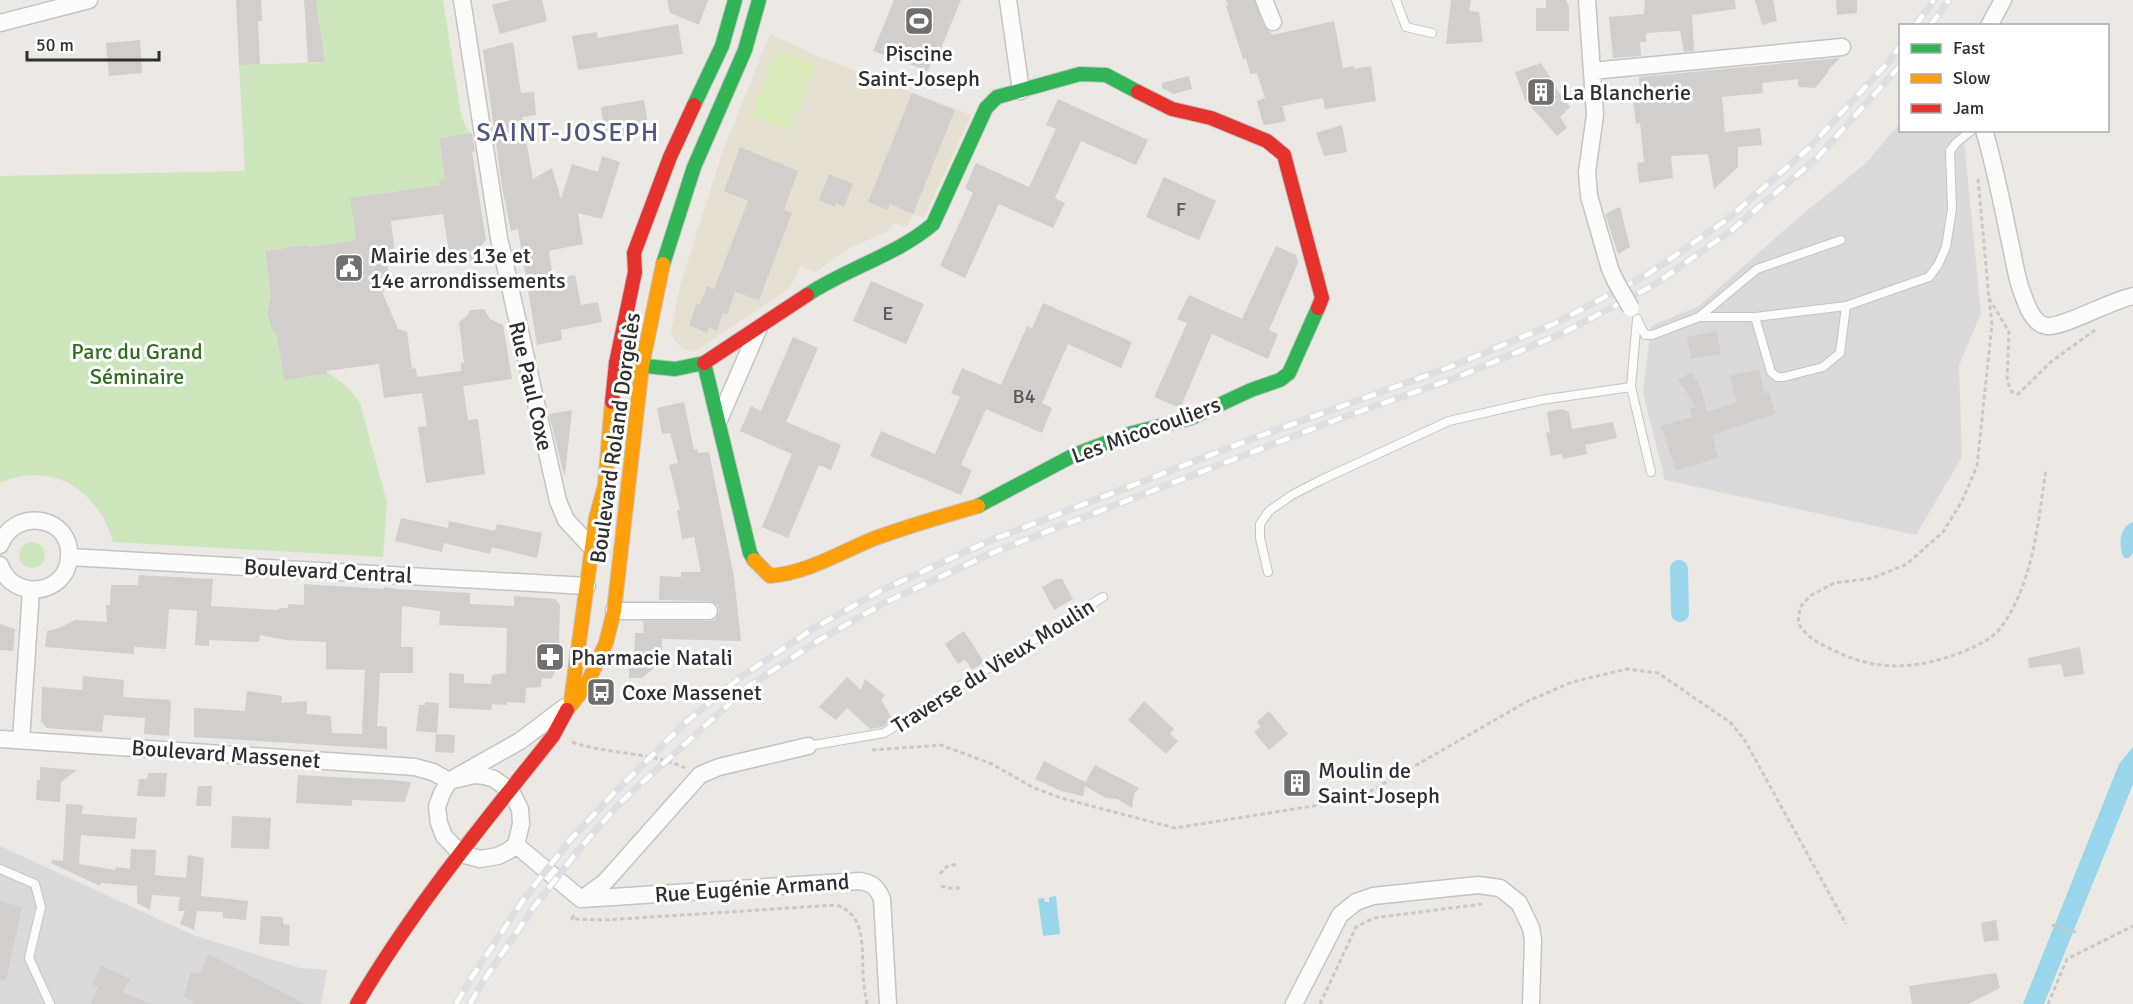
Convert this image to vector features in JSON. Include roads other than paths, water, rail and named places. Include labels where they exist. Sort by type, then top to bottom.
[{"type":"main road","name":"Boulevard Roland Dorgelès","points":[[571,703],[596,518],[605,485],[616,363],[635,272],[634,253],[670,157],[722,46],[735,0]]},
{"type":"main road","name":"Boulevard Roland Dorgelès","points":[[571,703],[586,686],[606,643],[614,611],[642,366],[667,249],[694,167],[745,50],[754,10],[759,0]]},
{"type":"main road","name":"Les Micocouliers","points":[[616,363],[675,369],[704,363],[828,281],[918,237],[933,224],[986,108],[997,97],[1080,74],[1106,75],[1172,109],[1211,118],[1267,141],[1284,155],[1322,298],[1289,373],[1280,380],[1251,390],[1191,418],[1129,434],[1074,455],[984,504],[930,519],[874,539],[791,574],[770,576],[757,564],[750,553],[704,363]]},
{"type":"main road","points":[[357,1004],[376,968],[408,921],[553,736],[571,703]]},
{"type":"street","points":[[0,23],[88,0]]},
{"type":"street","name":"Rue Paul Coxe","points":[[462,0],[499,238],[558,501],[566,520],[592,548]]},
{"type":"street","points":[[1008,0],[1021,91]]},
{"type":"street","points":[[1264,0],[1272,22]]},
{"type":"street","points":[[1587,0],[1596,115],[1587,172],[1589,196],[1610,269],[1634,314]]},
{"type":"street","points":[[1990,24],[2003,0]]},
{"type":"street","points":[[1592,71],[1842,47]]},
{"type":"street","points":[[1985,132],[1994,165],[2021,293],[2031,314],[2047,326],[2058,325],[2120,299],[2133,296]]},
{"type":"street","points":[[719,420],[758,329]]},
{"type":"street","points":[[0,545],[6,533],[19,523],[28,520],[43,521],[64,536],[69,557],[64,573],[54,585],[39,591],[31,591],[11,583],[0,565]]},
{"type":"street","name":"Boulevard Central","points":[[69,557],[587,586]]},
{"type":"street","points":[[21,740],[31,591]]},
{"type":"street","points":[[614,611],[709,611]]},
{"type":"street","points":[[449,781],[474,775],[485,776],[494,779],[511,791],[521,814],[520,833],[516,844],[508,851],[498,856],[480,859],[461,854],[444,836],[438,823],[437,807],[442,793],[449,781],[520,741],[571,703]]},
{"type":"street","name":"Boulevard Massenet","points":[[0,739],[415,766],[449,781]]},
{"type":"street","name":"Traverse du Vieux Moulin","points":[[581,899],[605,882],[700,775],[719,767],[808,746]]},
{"type":"street","points":[[516,844],[581,899]]},
{"type":"street","name":"Rue Eugénie Armand","points":[[581,899],[860,881],[869,883],[878,889],[882,899],[888,1004]]},
{"type":"street","points":[[1294,1004],[1340,915],[1356,902],[1373,896],[1478,885],[1500,888],[1519,903],[1531,928],[1533,940],[1531,1004]]},
{"type":"lane","points":[[1396,0],[1406,27],[1432,33]]},
{"type":"lane","points":[[1700,317],[1755,317],[1846,306],[1929,277],[1938,265],[1946,247],[1952,209],[1950,151],[1970,132]]},
{"type":"lane","points":[[1634,314],[1645,335],[1652,335],[1700,317],[1756,269],[1841,240]]},
{"type":"lane","points":[[1755,317],[1771,372],[1777,377],[1784,377],[1823,367],[1839,353],[1846,306]]},
{"type":"lane","points":[[1634,314],[1631,387],[1651,472]]},
{"type":"lane","points":[[1268,572],[1260,538],[1260,524],[1269,511],[1292,495],[1321,480],[1449,421],[1541,400],[1631,387]]},
{"type":"lane","name":"Traverse du Vieux Moulin","points":[[808,746],[884,733],[1103,597]]},
{"type":"lane","points":[[0,869],[35,884],[41,907],[29,958],[50,1004]]},
{"type":"water","points":[[2133,522],[2133,553],[2129,558],[2124,558],[2121,548],[2122,532],[2128,524]]},
{"type":"water","points":[[2133,747],[2133,784],[2044,1004],[2023,1004],[2119,764]]},
{"type":"water","points":[[1056,896],[1060,934],[1043,936],[1038,899],[1044,898],[1045,902],[1049,902],[1049,897]]},
{"type":"waterway","points":[[1679,569],[1680,613]]},
{"type":"railway","points":[[1916,24],[1934,0]]},
{"type":"railway","points":[[1931,24],[1949,0]]},
{"type":"railway","points":[[456,1004],[526,896],[571,839],[614,793],[685,723],[742,676],[814,628],[880,591],[989,541],[1257,437],[1450,367],[1556,323],[1648,274],[1725,221],[1808,149],[1899,47]]},
{"type":"railway","points":[[470,1004],[533,908],[581,847],[622,801],[749,686],[821,639],[886,602],[994,552],[1338,419],[1455,378],[1561,334],[1654,285],[1732,230],[1817,158],[1899,67]]},
{"type":"place","name":"Piscine Saint-Joseph","points":[[919,21]]},
{"type":"place","name":"La Blancherie","points":[[1541,92]]},
{"type":"place","name":"Mairie des 13e et 14e arrondissements","points":[[349,268]]},
{"type":"place","name":"Pharmacie Natali","points":[[550,657]]},
{"type":"place","name":"Coxe Massenet","points":[[601,692]]},
{"type":"place","name":"Moulin de Saint-Joseph","points":[[1297,783]]},
{"type":"district","name":"SAINT-JOSEPH","points":[[568,133]]},
{"type":"park label","name":"Parc du Grand Séminaire","points":[[137,364]]}]
